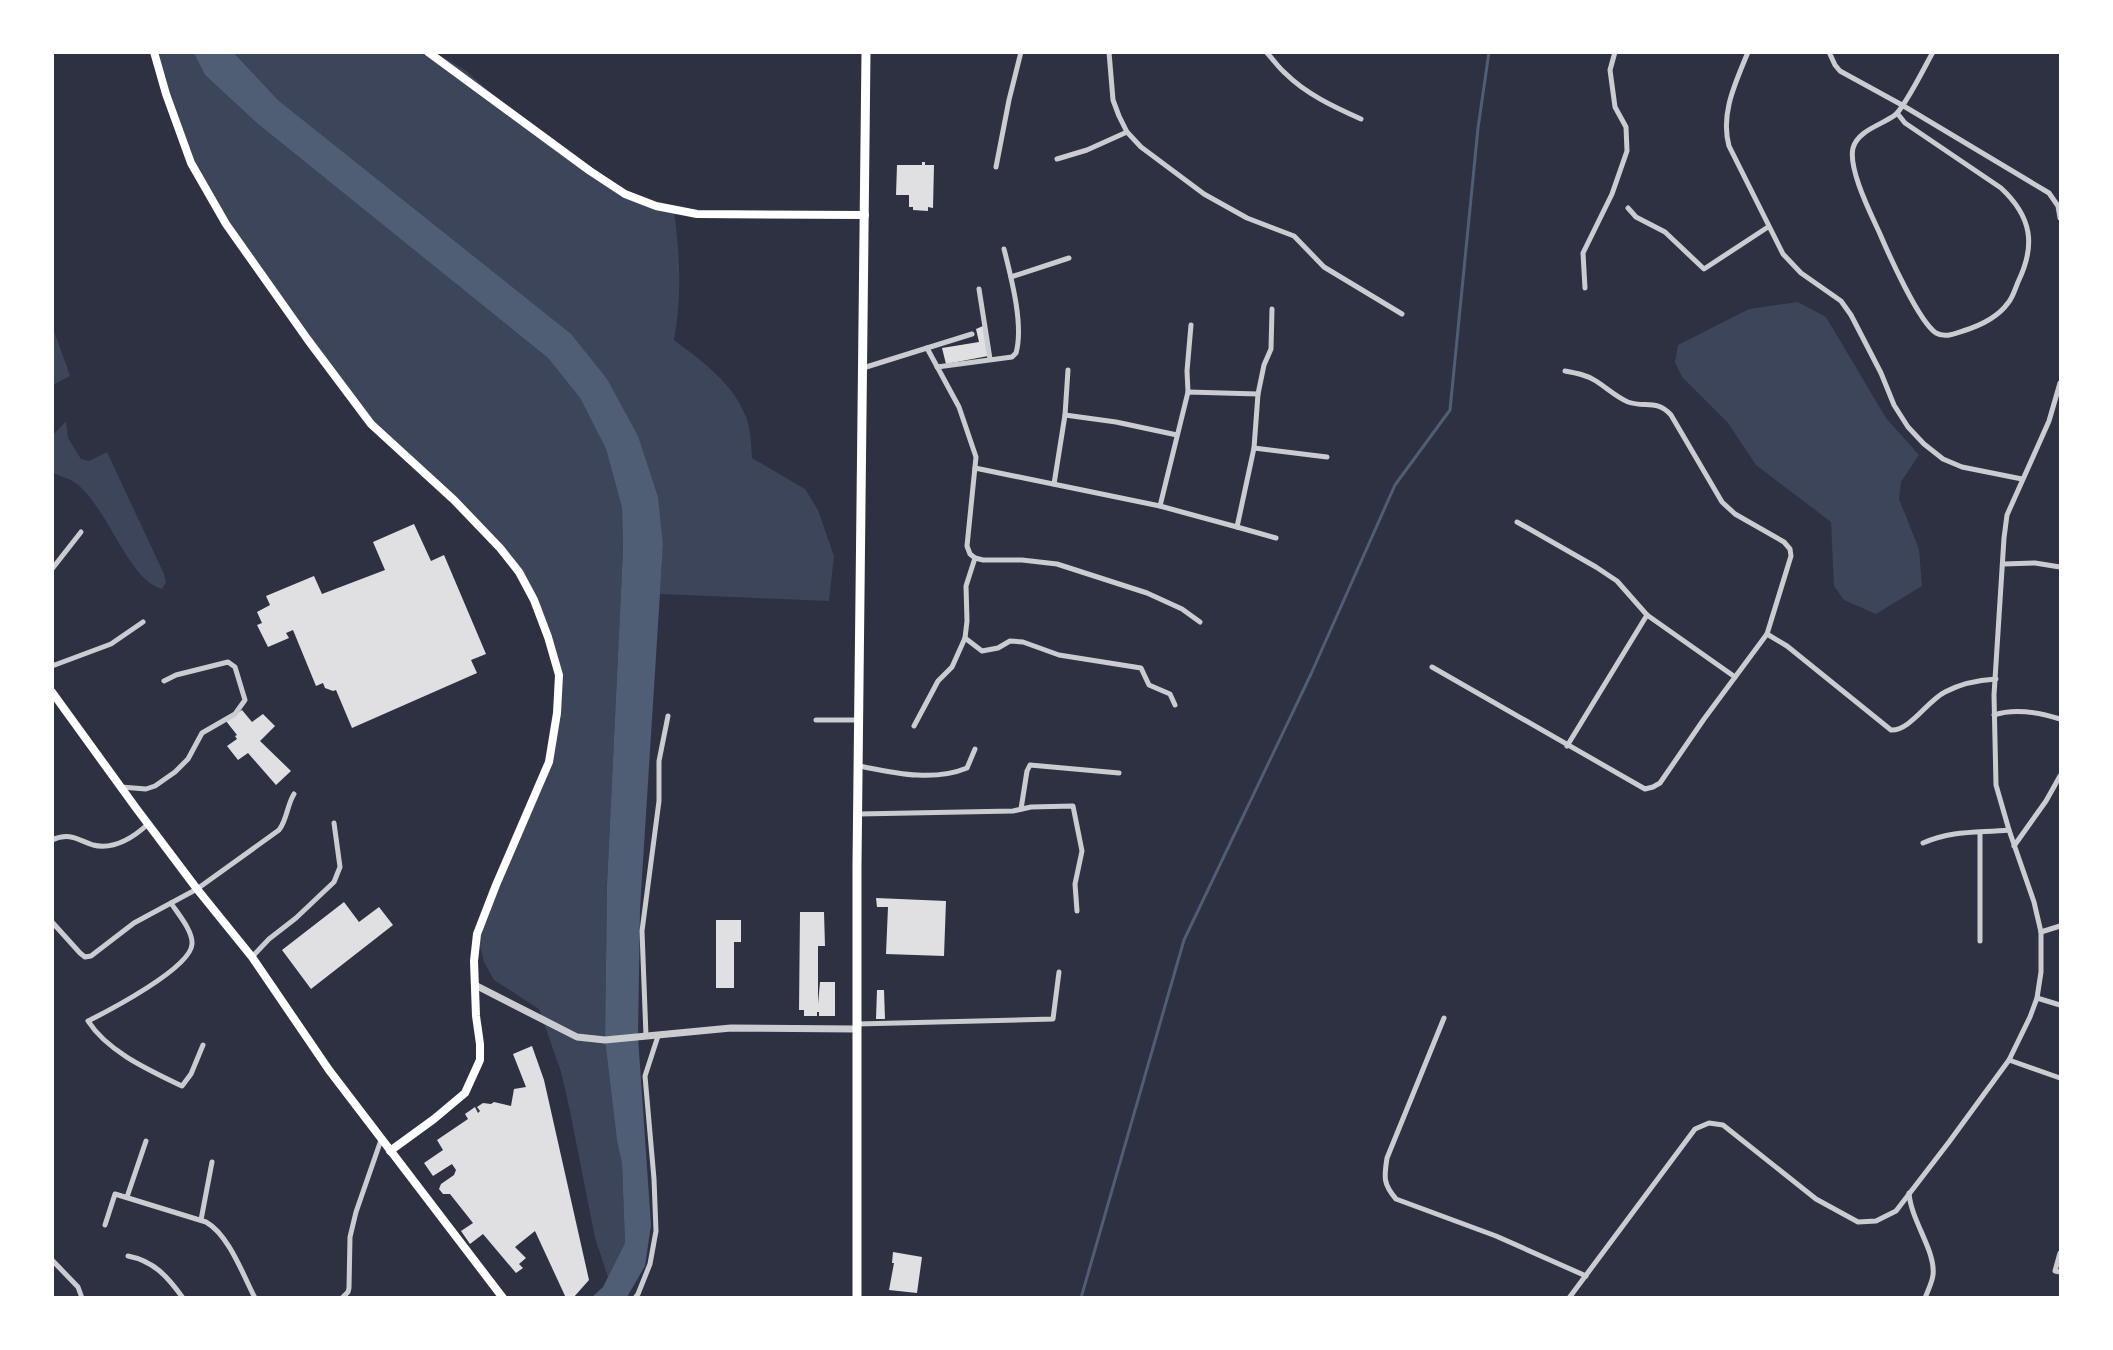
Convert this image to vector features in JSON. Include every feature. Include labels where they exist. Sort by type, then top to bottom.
[{"type":"highway","points":[[856,1298],[856,1026],[866,52]]},
{"type":"main road","points":[[154,52],[165,94],[191,163],[226,224],[370,424],[453,500],[500,548],[519,572],[534,600],[559,675],[557,713],[549,762],[477,934],[474,961],[480,1060],[465,1093],[390,1151]]},
{"type":"main road","points":[[428,52],[590,171],[625,194],[656,206],[697,214],[865,215]]},
{"type":"main road","points":[[52,692],[197,889],[252,957],[329,1070],[381,1140],[503,1298]]},
{"type":"street","points":[[996,167],[1021,52]]},
{"type":"street","points":[[1109,52],[1113,100],[1119,116],[1127,132],[1147,153],[1204,194],[1247,218],[1294,236],[1324,267],[1402,314]]},
{"type":"street","points":[[1266,52],[1284,73],[1314,95],[1361,119]]},
{"type":"street","points":[[1585,288],[1583,252],[1612,194],[1627,151],[1626,127],[1615,107],[1610,70],[1615,52]]},
{"type":"street","points":[[1748,52],[1728,108],[1725,132],[1729,146],[1783,254],[1801,273],[1841,301],[1851,315],[1881,373],[1894,405],[1908,427],[1924,444],[1943,459],[1962,467],[2022,479]]},
{"type":"street","points":[[1829,52],[1835,66],[1840,70],[2049,193],[2058,206],[2061,218]]},
{"type":"street","points":[[1897,113],[1905,123],[2001,188],[2012,198],[2027,226],[2030,244],[2027,265],[2008,303],[1993,317],[1974,328],[1951,335],[1943,336],[1936,333],[1921,314],[1882,239],[1860,187],[1852,158],[1854,146],[1860,136],[1897,113],[1933,52]]},
{"type":"street","points":[[1057,159],[1087,150],[1127,132]]},
{"type":"street","points":[[1628,208],[1636,217],[1665,232],[1704,269],[1768,227]]},
{"type":"street","points":[[938,367],[1012,357],[1017,349],[1017,323],[1011,277],[1004,249]]},
{"type":"street","points":[[1011,277],[1069,258]]},
{"type":"street","points":[[979,289],[990,359]]},
{"type":"street","points":[[1237,527],[1254,448],[1258,394],[1270,349],[1272,309]]},
{"type":"street","points":[[1160,506],[1188,392],[1187,371],[1191,325]]},
{"type":"street","points":[[863,368],[972,334]]},
{"type":"street","points":[[927,348],[959,407],[976,457],[970,498],[967,546],[975,558],[1022,560],[1066,567],[1147,593],[1182,609],[1200,622]]},
{"type":"street","points":[[1054,484],[1065,415],[1068,370]]},
{"type":"street","points":[[1432,667],[1645,789],[1653,788],[1660,783],[1767,634],[1791,556],[1790,549],[1784,542],[1735,514],[1722,502],[1665,408],[1657,404],[1631,403],[1586,375],[1565,371]]},
{"type":"street","points":[[1569,1298],[1695,1129],[1709,1123],[1723,1125],[1816,1199],[1858,1222],[1876,1221],[1896,1211],[2009,1060],[2037,998],[2041,972],[2041,932],[2034,902],[2009,831],[1996,785],[1994,714],[2007,514],[2049,421],[2061,383]]},
{"type":"street","points":[[1188,392],[1258,394]]},
{"type":"street","points":[[1065,415],[1116,422],[1177,435]]},
{"type":"street","points":[[1254,448],[1327,457]]},
{"type":"street","points":[[975,468],[1160,506],[1276,538]]},
{"type":"street","points":[[1518,522],[1617,581],[1647,615],[1735,677]]},
{"type":"street","points":[[52,569],[81,532]]},
{"type":"street","points":[[914,726],[938,681],[952,667],[964,638],[967,621],[966,586],[975,558]]},
{"type":"street","points":[[2004,564],[2035,563],[2061,567]]},
{"type":"street","points":[[1567,746],[1647,615]]},
{"type":"street","points":[[52,666],[111,644],[143,622]]},
{"type":"street","points":[[1767,634],[1787,646],[1891,730],[1905,727],[1944,692],[1969,683],[1996,679]]},
{"type":"street","points":[[964,638],[981,651],[998,648],[1010,641],[1023,642],[1059,655],[1141,668],[1149,685],[1170,694],[1174,705]]},
{"type":"street","points":[[121,787],[146,789],[175,772],[188,759],[202,733],[235,714],[245,699],[235,666],[228,662],[176,675],[164,681]]},
{"type":"street","points":[[1994,714],[2000,712],[2032,713],[2061,719]]},
{"type":"street","points":[[642,1036],[642,931],[659,801],[659,761],[669,716]]},
{"type":"street","points":[[816,720],[859,720]]},
{"type":"street","points":[[859,766],[922,776],[948,775],[967,768],[975,749]]},
{"type":"street","points":[[1021,809],[1030,765],[1119,773]]},
{"type":"street","points":[[2014,846],[2061,776]]},
{"type":"street","points":[[52,921],[80,953],[85,957],[91,956],[134,922],[197,889],[279,830],[284,824],[288,804],[294,794]]},
{"type":"street","points":[[859,814],[1013,811],[1031,807],[1073,806],[1082,851],[1075,884],[1077,911]]},
{"type":"street","points":[[252,957],[269,939],[296,918],[334,882],[340,867],[334,823]]},
{"type":"street","points":[[52,840],[67,837],[80,838],[92,844],[115,845],[137,834],[148,824]]},
{"type":"street","points":[[1923,843],[1939,836],[1958,832],[2009,831]]},
{"type":"street","points":[[1980,833],[1980,941]]},
{"type":"street","points":[[171,903],[192,941],[189,952],[177,965],[149,987],[119,1006],[88,1021],[97,1035],[123,1054],[182,1086],[191,1074],[203,1045]]},
{"type":"street","points":[[2041,932],[2061,926]]},
{"type":"street","points":[[475,985],[577,1037],[605,1040],[731,1028],[856,1026],[1053,1018],[1059,972]]},
{"type":"street","points":[[2037,998],[2061,1005]]},
{"type":"street","points":[[1444,1018],[1387,1158],[1384,1175],[1386,1188],[1396,1199],[1496,1236],[1586,1276]]},
{"type":"street","points":[[635,1298],[650,1264],[656,1231],[645,1076],[658,1036]]},
{"type":"street","points":[[2009,1060],[2061,1078]]},
{"type":"street","points":[[342,1298],[348,1295],[350,1237],[356,1212],[381,1140]]},
{"type":"street","points":[[127,1197],[146,1142]]},
{"type":"street","points":[[201,1220],[212,1162]]},
{"type":"street","points":[[1909,1193],[1914,1217],[1926,1242],[1934,1274],[1925,1298]]},
{"type":"street","points":[[105,1225],[115,1194],[201,1220],[215,1227],[223,1238],[255,1298]]},
{"type":"street","points":[[2061,1253],[2055,1271],[2061,1272]]},
{"type":"street","points":[[128,1256],[147,1261],[157,1268],[171,1281],[183,1298]]},
{"type":"street","points":[[52,1260],[78,1287],[82,1298]]},
{"type":"shaded area","points":[[154,53],[194,53],[205,75],[258,124],[548,358],[580,398],[606,449],[622,508],[623,550],[607,885],[605,1040],[617,1141],[622,1164],[625,1243],[608,1277],[595,1238],[561,1072],[539,1009],[494,980],[484,962],[477,934],[549,762],[559,675],[534,600],[500,548],[371,424],[226,224],[191,163]]},
{"type":"shaded area","points":[[194,53],[234,53],[279,101],[571,334],[607,379],[638,436],[658,497],[663,546],[640,909],[638,1037],[651,1225],[645,1266],[627,1297],[592,1297],[603,1287],[625,1243],[622,1164],[617,1141],[605,1040],[607,885],[623,550],[622,508],[606,449],[580,398],[548,358],[258,124],[205,75]]},
{"type":"shaded area","points":[[234,53],[436,53],[465,70],[531,128],[625,194],[674,211],[679,276],[674,340],[716,374],[733,394],[748,422],[752,458],[805,489],[818,510],[834,556],[829,601],[660,594],[663,546],[638,436],[279,101]]},
{"type":"shaded area","points":[[1798,302],[1826,317],[1886,418],[1919,455],[1901,482],[1899,499],[1919,549],[1922,586],[1876,614],[1844,600],[1834,586],[1831,522],[1756,465],[1728,423],[1682,377],[1675,362],[1678,345],[1749,309]]},
{"type":"shaded area","points":[[53,328],[70,376],[52,385]]},
{"type":"shaded area","points":[[66,421],[68,438],[81,459],[89,461],[107,452],[164,574],[166,582],[162,589],[150,583],[139,572],[86,493],[74,482],[53,473],[53,435]]},
{"type":"building","points":[[922,162],[925,162],[925,165],[934,165],[933,208],[928,207],[928,211],[913,210],[913,207],[909,207],[909,195],[896,195],[897,165],[922,165]]},
{"type":"building","points":[[983,326],[988,356],[946,364],[942,348],[979,342],[976,329]]},
{"type":"building","points":[[414,524],[431,561],[444,555],[486,654],[471,660],[477,673],[352,728],[336,690],[325,688],[323,683],[316,686],[293,630],[286,633],[289,638],[268,647],[257,625],[262,623],[257,612],[270,605],[266,596],[314,576],[322,594],[385,570],[373,542]]},
{"type":"building","points":[[242,710],[252,722],[263,714],[275,726],[260,741],[291,771],[276,785],[248,753],[238,760],[227,746],[237,739],[235,736],[237,735],[226,721]]},
{"type":"building","points":[[876,898],[946,901],[944,956],[886,954],[888,907],[877,907]]},
{"type":"building","points":[[344,902],[359,922],[379,907],[393,925],[311,989],[282,950]]},
{"type":"building","points":[[800,912],[824,912],[825,946],[818,946],[818,1004],[820,982],[835,982],[835,1016],[819,1016],[817,1012],[817,1016],[804,1016],[804,1010],[799,1010]]},
{"type":"building","points":[[716,920],[741,920],[741,942],[734,942],[734,988],[716,988]]},
{"type":"building","points":[[877,990],[884,990],[885,1019],[876,1019]]},
{"type":"building","points":[[532,1046],[544,1080],[589,1280],[573,1298],[566,1298],[535,1231],[515,1247],[526,1258],[519,1264],[523,1268],[516,1273],[483,1234],[470,1244],[461,1231],[473,1223],[450,1194],[443,1194],[439,1189],[441,1184],[454,1175],[456,1170],[452,1164],[433,1176],[424,1163],[443,1150],[437,1140],[468,1119],[465,1114],[475,1107],[478,1113],[480,1111],[477,1107],[483,1103],[494,1102],[511,1106],[514,1089],[526,1087],[513,1054]]},
{"type":"building","points":[[893,1252],[922,1257],[917,1293],[889,1290],[894,1263],[892,1263]]},
{"type":"waterway","points":[[1081,1298],[1184,940],[1311,674],[1395,485],[1450,410],[1478,128],[1489,52]]}]
